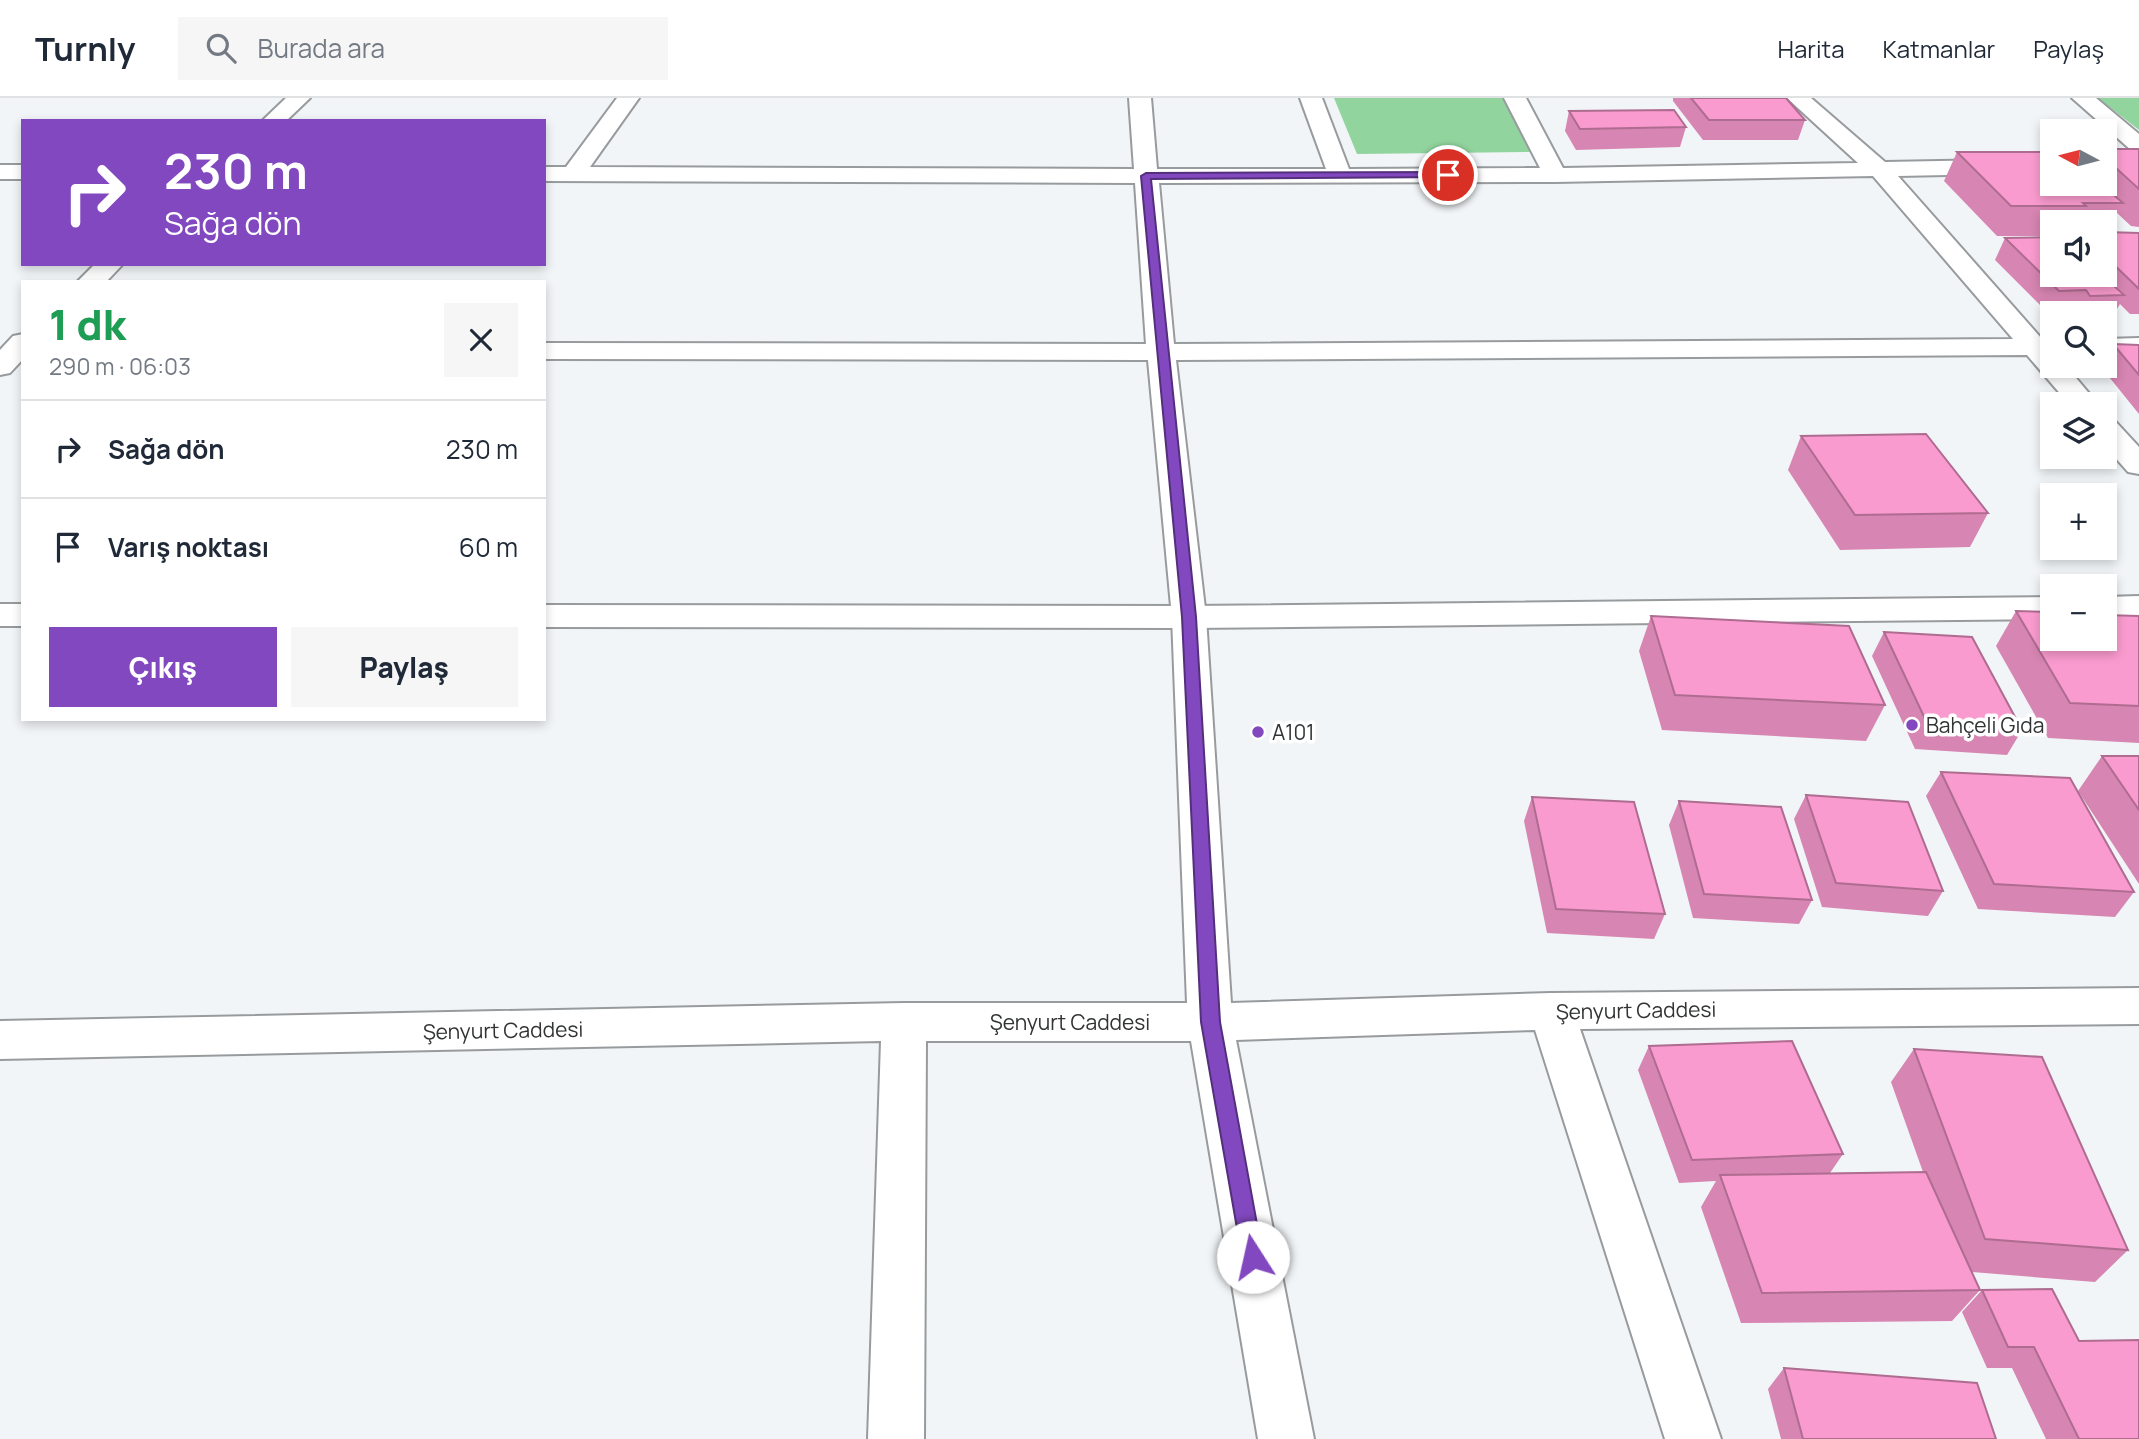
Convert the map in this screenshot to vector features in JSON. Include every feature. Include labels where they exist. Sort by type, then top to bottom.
[{"type":"street","points":[[275,119],[299,98]]},
{"type":"street","points":[[573,174],[628,98]]},
{"type":"street","points":[[1140,98],[1161,352],[1189,617],[1210,1022],[1286,1439]]},
{"type":"street","points":[[1311,98],[1340,176]]},
{"type":"street","points":[[1515,98],[1555,175]]},
{"type":"street","points":[[1798,98],[1880,170],[2040,344]]},
{"type":"street","points":[[2083,98],[2135,158]]},
{"type":"street","points":[[546,174],[1555,175],[2040,166]]},
{"type":"street","points":[[0,172],[21,172]]},
{"type":"street","points":[[92,280],[108,266]]},
{"type":"street","points":[[2117,347],[2139,346]]},
{"type":"street","points":[[546,351],[1161,352],[2040,347]]},
{"type":"street","points":[[2117,441],[2139,465]]},
{"type":"street","points":[[2117,608],[2139,607]]},
{"type":"street","points":[[546,616],[1189,617],[2040,608]]},
{"type":"street","points":[[0,615],[21,615]]},
{"type":"street","name":"Şenyurt Caddesi","points":[[0,1040],[904,1022],[1210,1022],[1551,1011],[2139,1006]]},
{"type":"street","points":[[1551,1011],[1693,1439]]},
{"type":"street","points":[[896,1439],[904,1022]]},
{"type":"green space","points":[[1334,98],[1502,98],[1531,152],[1357,154]]},
{"type":"green space","points":[[2098,98],[2139,98],[2139,130]]},
{"type":"building","points":[[1691,98],[1786,98],[1805,120],[1709,120]]},
{"type":"building","points":[[1674,110],[1686,127],[1580,129],[1569,111]]},
{"type":"building","points":[[2118,149],[2139,149],[2139,189],[2118,170]]},
{"type":"building","points":[[1957,152],[2040,152],[2040,196],[2115,196],[2123,203],[2083,203],[2086,206],[2011,206]]},
{"type":"building","points":[[2117,232],[2139,233],[2139,289],[2117,268]]},
{"type":"building","points":[[2040,237],[2040,272],[2005,238]]},
{"type":"building","points":[[2055,287],[2115,287],[2124,295],[2090,296],[2086,290],[2059,291]]},
{"type":"building","points":[[2117,344],[2139,345],[2139,375],[2117,349]]},
{"type":"building","points":[[1926,434],[1988,513],[1855,515],[1801,436]]},
{"type":"building","points":[[2016,611],[2040,612],[2040,651],[2117,651],[2117,615],[2139,616],[2139,706],[2070,703]]},
{"type":"building","points":[[1651,616],[1849,626],[1885,705],[1675,695]]},
{"type":"building","points":[[1884,632],[1972,637],[2022,730],[1928,725]]},
{"type":"building","points":[[2102,756],[2139,756],[2139,810]]},
{"type":"building","points":[[1941,772],[2070,778],[2134,892],[1994,884]]},
{"type":"building","points":[[1806,795],[1908,802],[1943,891],[1836,883]]},
{"type":"building","points":[[1532,797],[1634,802],[1665,914],[1556,909]]},
{"type":"building","points":[[1679,801],[1781,807],[1812,900],[1704,894]]},
{"type":"building","points":[[1792,1041],[1843,1154],[1692,1160],[1649,1046]]},
{"type":"building","points":[[1914,1049],[2042,1057],[2128,1250],[1985,1239]]},
{"type":"building","points":[[1926,1172],[1980,1290],[1762,1293],[1720,1175]]},
{"type":"building","points":[[2052,1289],[2079,1341],[2139,1340],[2139,1439],[2079,1439],[2034,1347],[2008,1347],[1982,1290]]},
{"type":"building","points":[[1784,1368],[1977,1383],[1996,1439],[1803,1439]]},
{"type":"place","name":"Bahçeli Gıda","points":[[1912,725]]},
{"type":"place","name":"A101","points":[[1258,732]]},
{"type":"route","points":[[1253,1257],[1210,1022],[1189,617],[1161,352],[1146,176],[1448,175]]}]
